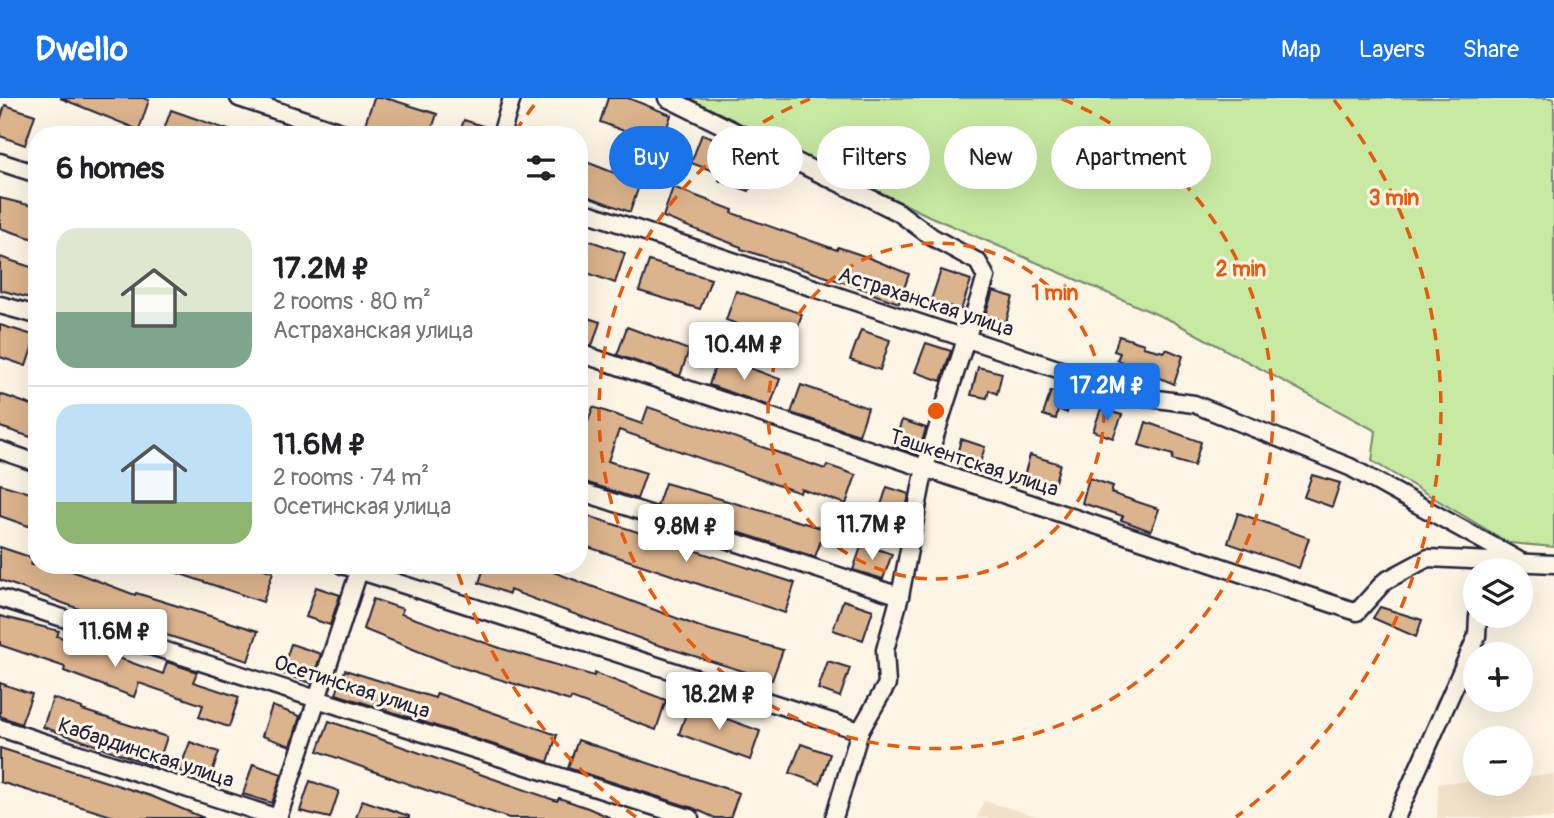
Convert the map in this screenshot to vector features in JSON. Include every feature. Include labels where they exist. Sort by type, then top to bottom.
[{"type":"street","points":[[239,98],[323,126]]},
{"type":"street","points":[[504,126],[512,98]]},
{"type":"street","points":[[667,98],[898,212],[932,237],[978,262],[986,276],[925,467],[900,596],[885,650],[887,684],[860,730],[834,818]]},
{"type":"street","points":[[0,162],[28,171]]},
{"type":"street","name":"Астраханская улица","points":[[588,213],[1142,397],[1194,404],[1350,467],[1516,558]]},
{"type":"street","points":[[0,305],[28,313]]},
{"type":"street","name":"Ташкентская улица","points":[[588,356],[1357,612],[1385,581],[1428,558],[1463,563]]},
{"type":"street","points":[[0,450],[28,460]]},
{"type":"street","points":[[588,494],[900,596]]},
{"type":"street","points":[[1533,563],[1554,564]]},
{"type":"street","points":[[278,818],[358,574]]},
{"type":"street","points":[[379,574],[860,730]]},
{"type":"street","name":"Осетинская улица","points":[[0,598],[690,818]]},
{"type":"street","points":[[1396,818],[1477,636],[1477,628]]},
{"type":"street","name":"Кабардинская улица","points":[[0,728],[278,818]]},
{"type":"shaded area","points":[[1554,774],[1554,818],[1437,818],[1438,783],[1463,782],[1463,796],[1533,796],[1533,776]]},
{"type":"shaded area","points":[[984,801],[1043,818],[977,818]]},
{"type":"green space","points":[[686,98],[1554,98],[1554,547],[1509,543],[1372,461],[1376,431],[1172,321],[929,216],[873,189],[930,189],[930,126],[817,126],[817,162],[803,155],[803,126],[744,126]]},
{"type":"building","points":[[60,98],[149,100],[140,126],[129,126]]},
{"type":"building","points":[[374,98],[386,98],[437,114],[433,126],[365,124]]},
{"type":"building","points":[[608,98],[628,98],[671,115],[667,126],[611,126],[600,122]]},
{"type":"building","points":[[5,105],[35,115],[31,126],[28,126],[25,145],[0,136],[0,121]]},
{"type":"building","points":[[171,110],[217,126],[165,126]]},
{"type":"building","points":[[464,120],[483,126],[462,126]]},
{"type":"building","points":[[702,134],[707,136],[707,169],[693,164]]},
{"type":"building","points":[[588,163],[609,171],[609,189],[638,189],[630,212],[588,196]]},
{"type":"building","points":[[672,189],[678,189],[733,210],[732,213],[837,250],[838,247],[909,274],[899,303],[741,249],[663,217]]},
{"type":"building","points":[[0,198],[28,205],[28,237],[0,228]]},
{"type":"building","points":[[588,240],[625,253],[615,283],[588,273]]},
{"type":"building","points":[[0,257],[28,266],[28,298],[0,290]]},
{"type":"building","points":[[649,261],[711,279],[700,309],[639,291]]},
{"type":"building","points":[[941,270],[971,280],[961,310],[931,300]]},
{"type":"building","points":[[736,291],[802,314],[792,344],[726,320]]},
{"type":"building","points":[[993,291],[1013,297],[1006,322],[985,315]]},
{"type":"building","points":[[588,318],[600,322],[592,346],[588,345]]},
{"type":"building","points":[[0,325],[28,334],[26,366],[0,357]]},
{"type":"building","points":[[627,327],[689,350],[680,376],[617,355]]},
{"type":"building","points":[[861,330],[890,340],[880,370],[850,360]]},
{"type":"building","points":[[1119,336],[1144,344],[1143,347],[1164,352],[1166,349],[1183,356],[1174,384],[1117,360],[1120,353],[1114,351]]},
{"type":"building","points":[[926,343],[951,351],[941,381],[915,372]]},
{"type":"building","points":[[718,357],[780,379],[770,406],[709,385]]},
{"type":"building","points":[[978,367],[1002,373],[997,394],[989,390],[987,398],[971,395]]},
{"type":"building","points":[[801,385],[868,408],[859,435],[791,413]]},
{"type":"building","points":[[1051,391],[1072,398],[1067,413],[1058,409],[1056,419],[1043,415]]},
{"type":"building","points":[[0,394],[28,404],[28,436],[0,427]]},
{"type":"building","points":[[593,407],[642,424],[648,407],[825,469],[827,465],[856,475],[846,504],[801,489],[800,493],[619,430],[608,461],[646,473],[637,499],[588,483],[588,422]]},
{"type":"building","points":[[1101,409],[1122,415],[1113,438],[1093,431]]},
{"type":"building","points":[[902,420],[926,428],[918,455],[893,446]]},
{"type":"building","points":[[1146,422],[1201,442],[1194,466],[1172,460],[1173,455],[1139,445]]},
{"type":"building","points":[[961,439],[985,447],[978,469],[955,462]]},
{"type":"building","points":[[1030,455],[1060,464],[1052,492],[1022,483]]},
{"type":"building","points":[[1312,475],[1340,483],[1332,507],[1304,497]]},
{"type":"building","points":[[1089,478],[1113,486],[1111,493],[1159,509],[1151,531],[1121,520],[1123,516],[1082,503]]},
{"type":"building","points":[[665,483],[825,529],[815,557],[657,506]]},
{"type":"building","points":[[0,484],[28,492],[28,526],[0,516]]},
{"type":"building","points":[[887,487],[909,494],[903,526],[877,517]]},
{"type":"building","points":[[1238,513],[1309,538],[1299,568],[1228,543]]},
{"type":"building","points":[[588,516],[795,583],[785,613],[588,547]]},
{"type":"building","points":[[862,544],[892,554],[883,579],[853,570]]},
{"type":"building","points":[[0,547],[28,556],[28,574],[80,574],[135,595],[136,593],[258,631],[248,661],[110,617],[109,620],[0,580]]},
{"type":"building","points":[[181,574],[272,574],[263,602]]},
{"type":"building","points":[[482,574],[559,574],[703,628],[783,650],[772,680],[652,643],[510,590],[509,594],[479,583]]},
{"type":"building","points":[[316,587],[340,595],[330,625],[306,617]]},
{"type":"building","points":[[373,599],[403,609],[401,614],[503,649],[594,676],[595,673],[666,700],[656,730],[571,698],[570,701],[450,664],[363,629]]},
{"type":"building","points":[[843,600],[873,610],[863,640],[833,630]]},
{"type":"building","points":[[1380,607],[1422,620],[1416,637],[1373,618]]},
{"type":"building","points":[[0,616],[59,631],[57,636],[163,674],[167,662],[197,672],[193,682],[239,697],[229,727],[199,717],[203,705],[139,683],[134,697],[64,671],[65,667],[0,645]]},
{"type":"building","points":[[291,644],[321,654],[311,683],[281,673]]},
{"type":"building","points":[[828,661],[850,668],[840,697],[818,689]]},
{"type":"building","points":[[345,670],[435,698],[437,693],[557,735],[548,762],[336,694]]},
{"type":"building","points":[[0,683],[32,694],[21,724],[0,716]]},
{"type":"building","points":[[53,698],[167,737],[157,767],[43,727]]},
{"type":"building","points":[[689,705],[760,731],[750,760],[679,734]]},
{"type":"building","points":[[272,706],[300,716],[291,746],[262,736]]},
{"type":"building","points":[[329,721],[611,818],[509,818],[414,786],[318,751]]},
{"type":"building","points":[[578,740],[739,793],[730,818],[715,818],[693,808],[568,768]]},
{"type":"building","points":[[190,742],[219,752],[209,781],[179,771]]},
{"type":"building","points":[[801,744],[830,754],[820,784],[790,773]]},
{"type":"building","points":[[0,748],[151,796],[204,818],[118,818],[0,782]]},
{"type":"building","points":[[253,764],[282,774],[272,803],[243,794]]},
{"type":"building","points":[[310,781],[339,791],[330,818],[300,811]]},
{"type":"building","points":[[362,800],[409,816],[409,818],[356,818]]}]
